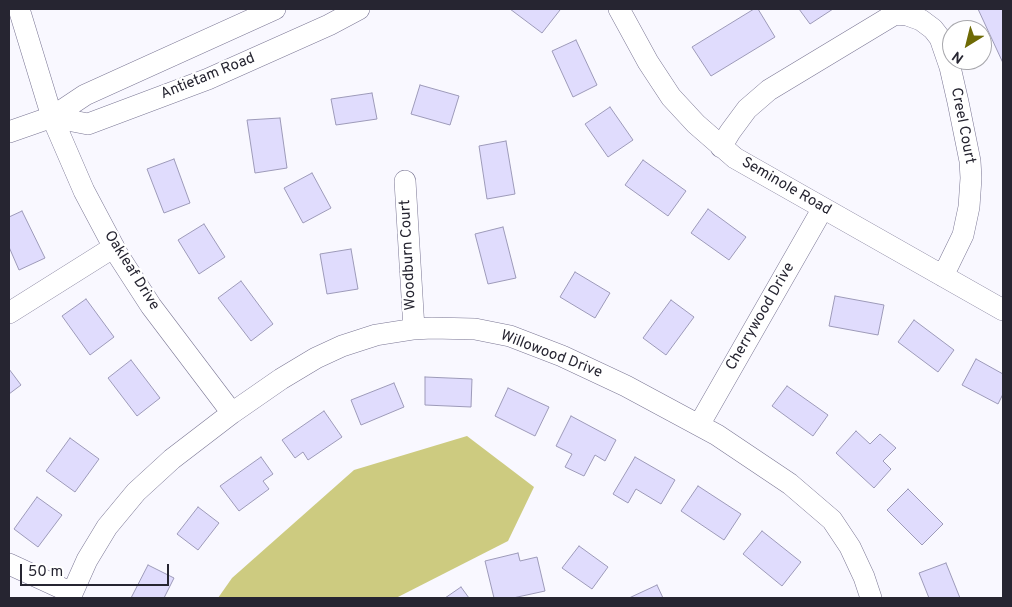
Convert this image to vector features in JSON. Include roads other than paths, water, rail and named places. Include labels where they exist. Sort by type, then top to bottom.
[{"type":"street","name":"Oakleaf Drive","points":[[19,9],[52,117],[84,191],[114,247],[151,306],[232,413]]},
{"type":"street","points":[[9,132],[52,117],[85,95],[275,9]]},
{"type":"street","name":"Antietam Road","points":[[52,117],[88,124],[208,78],[329,25],[359,9]]},
{"type":"street","name":"Seminole Road","points":[[619,9],[648,62],[671,97],[696,124],[735,158],[1003,310]]},
{"type":"street","name":"Creel Court","points":[[721,147],[747,109],[769,90],[894,14],[906,15],[921,20],[933,29],[940,38],[950,67],[970,161],[969,207],[963,235],[943,276]]},
{"type":"street","name":"Woodburn Court","points":[[405,181],[414,329]]},
{"type":"street","name":"Cherrywood Drive","points":[[699,425],[823,208]]},
{"type":"street","points":[[9,313],[114,247]]},
{"type":"street","name":"Willowood Drive","points":[[71,595],[87,560],[107,527],[136,492],[172,459],[232,413],[281,379],[316,358],[342,346],[376,335],[432,328],[475,329],[510,336],[562,356],[626,386],[745,452],[790,484],[832,520],[850,547],[864,577],[871,598]]},
{"type":"street","points":[[9,564],[71,595]]}]
